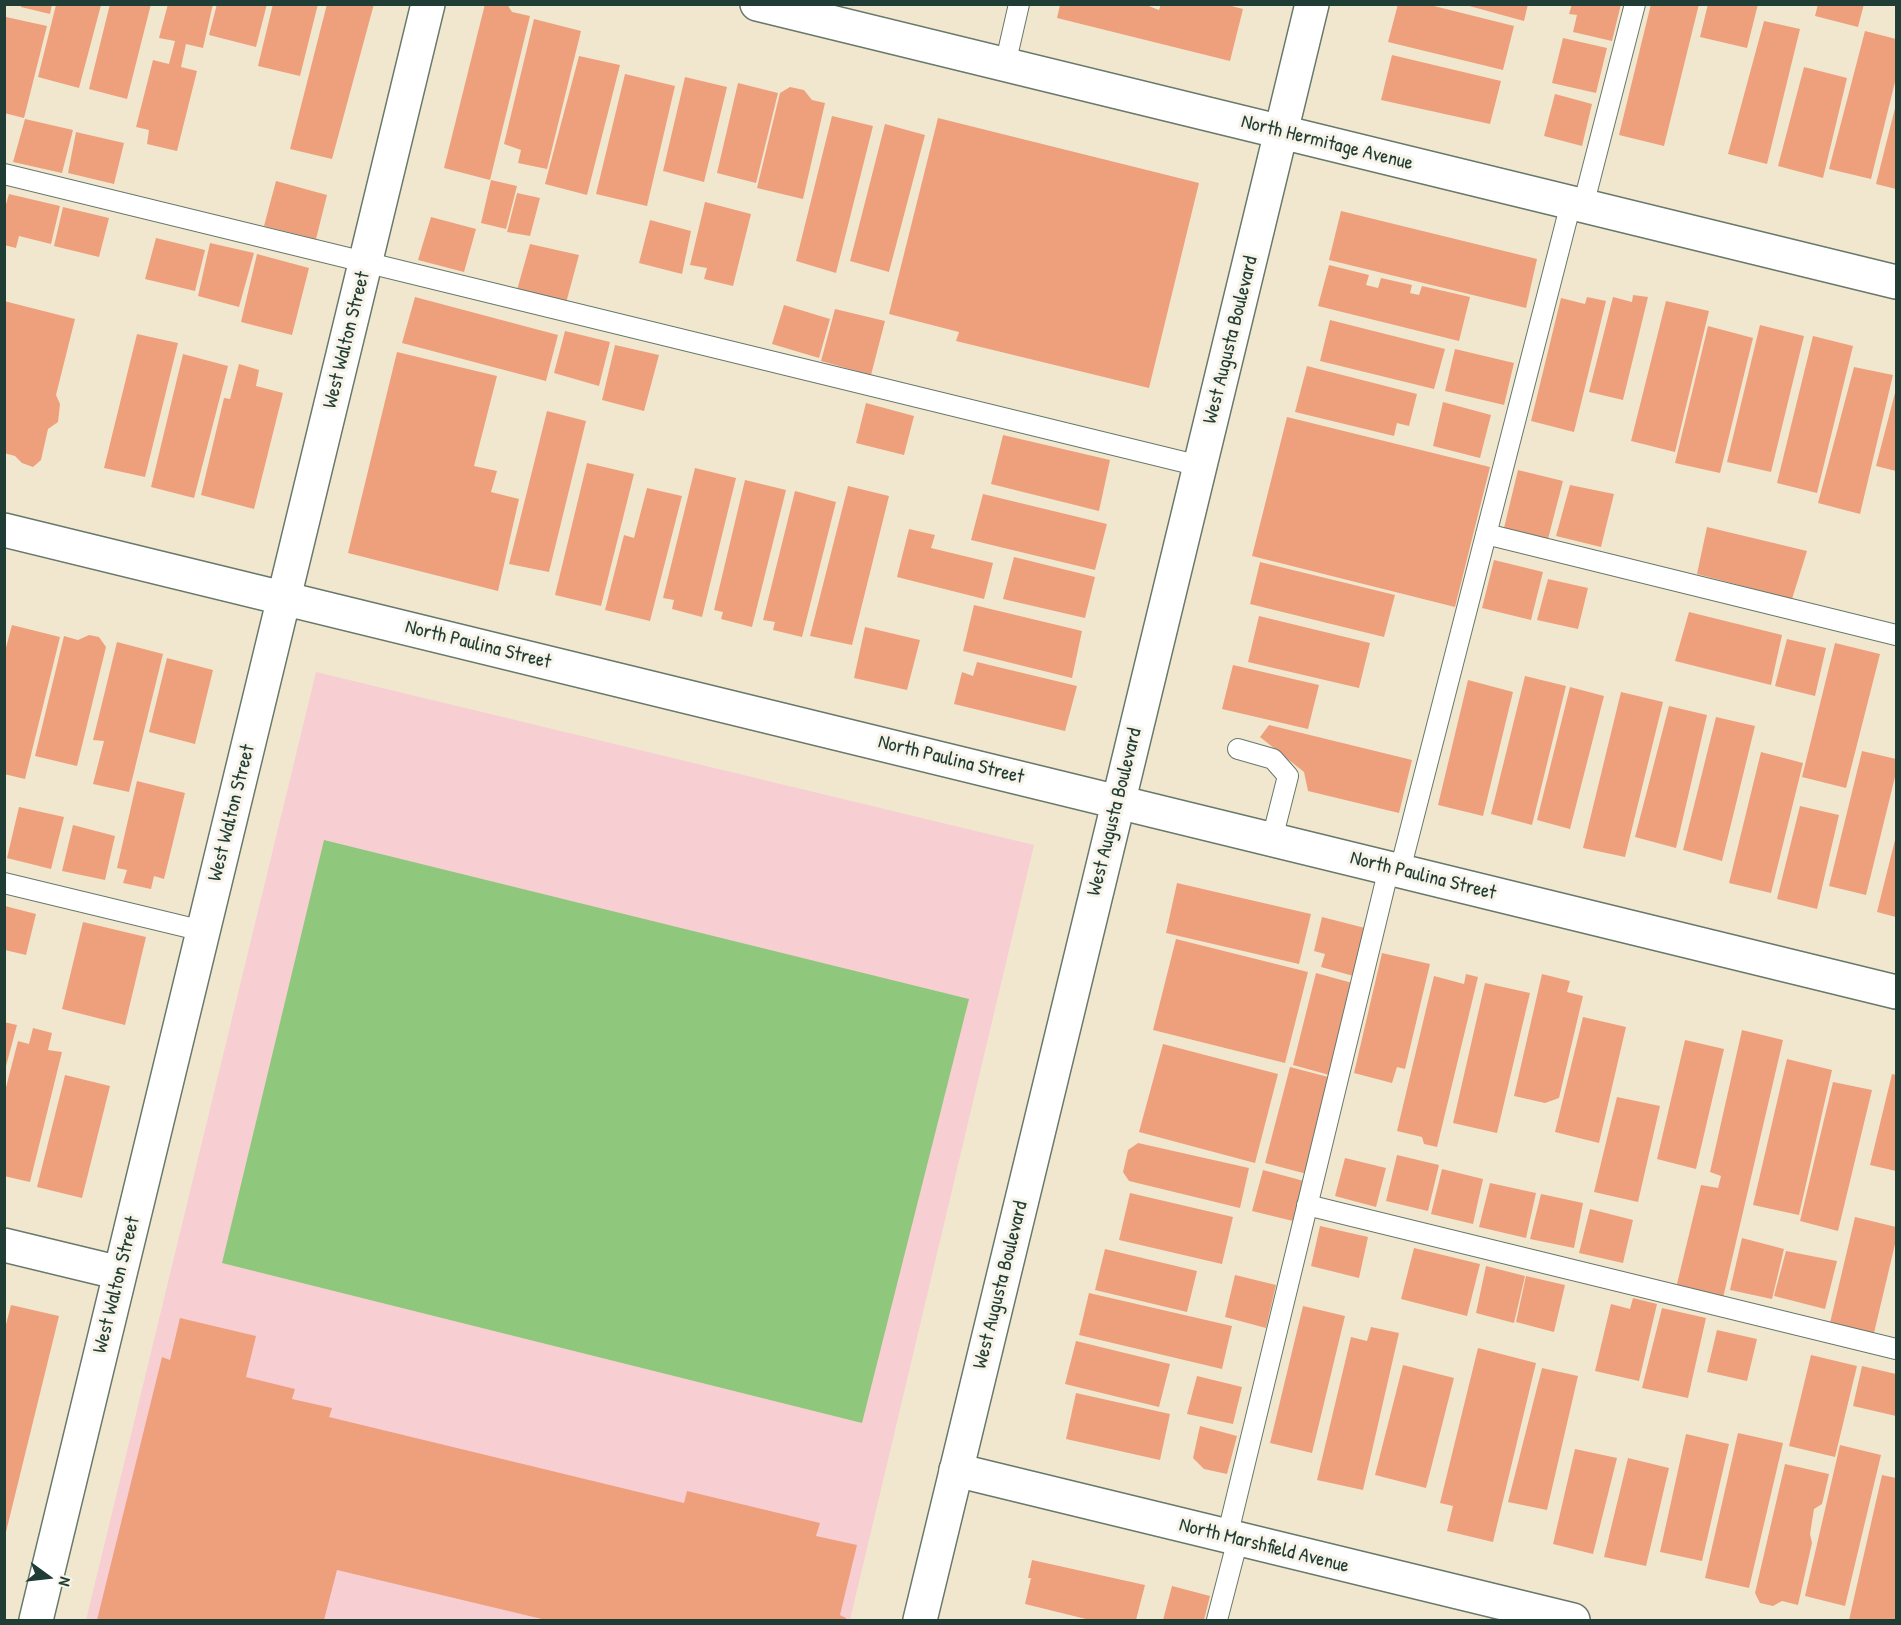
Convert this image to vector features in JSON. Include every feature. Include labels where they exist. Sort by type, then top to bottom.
[{"type":"street","name":"West Walton Street","points":[[36,1620],[428,4]]},
{"type":"street","name":"North Hermitage Avenue","points":[[757,4],[1896,282]]},
{"type":"street","name":"West Augusta Boulevard","points":[[920,1620],[1312,4]]},
{"type":"street","name":"North Paulina Street","points":[[4,530],[1896,992]]},
{"type":"street","points":[[4,1245],[120,1273]]},
{"type":"street","name":"North Marshfield Avenue","points":[[956,1470],[1573,1620]]},
{"type":"lane","points":[[1005,65],[1019,4]]},
{"type":"lane","points":[[1217,1620],[1232,1538],[1307,1205],[1394,869],[1577,205],[1635,4]]},
{"type":"lane","points":[[4,174],[1200,466]]},
{"type":"lane","points":[[1486,534],[1896,635]]},
{"type":"lane","points":[[1238,749],[1273,759],[1288,776],[1272,839]]},
{"type":"lane","points":[[4,883],[204,931]]},
{"type":"lane","points":[[1307,1205],[1896,1348]]},
{"type":"shaded area","points":[[316,672],[1034,845],[850,1620],[86,1620]]},
{"type":"green space","points":[[324,840],[969,999],[862,1423],[222,1263]]},
{"type":"building","points":[[21,4],[52,4],[50,14],[21,7]]},
{"type":"building","points":[[110,4],[151,4],[127,99],[89,89]]},
{"type":"building","points":[[168,4],[213,4],[203,48],[186,44],[181,67],[197,71],[177,151],[147,144],[149,130],[136,127],[153,60],[169,64],[175,41],[159,38]]},
{"type":"building","points":[[217,4],[267,4],[256,47],[209,35]]},
{"type":"building","points":[[273,4],[318,4],[300,76],[258,66]]},
{"type":"building","points":[[327,4],[374,4],[332,159],[290,149]]},
{"type":"building","points":[[485,4],[507,4],[512,12],[530,16],[490,180],[444,168]]},
{"type":"building","points":[[1161,4],[1224,4],[1243,9],[1230,61],[1057,18],[1060,5],[1146,5],[1159,10]]},
{"type":"building","points":[[1398,4],[1426,4],[1514,26],[1503,70],[1388,42]]},
{"type":"building","points":[[1462,4],[1528,4],[1524,21]]},
{"type":"building","points":[[1572,4],[1621,4],[1612,41],[1573,32],[1577,15],[1569,14]]},
{"type":"building","points":[[1651,4],[1699,4],[1664,146],[1619,135]]},
{"type":"building","points":[[1708,4],[1758,4],[1747,48],[1700,37]]},
{"type":"building","points":[[1818,4],[1864,4],[1858,27],[1815,16]]},
{"type":"building","points":[[56,5],[101,5],[79,88],[38,77]]},
{"type":"building","points":[[6,17],[47,26],[24,118],[4,113],[4,24]]},
{"type":"building","points":[[534,19],[581,31],[547,169],[518,163],[521,150],[504,144]]},
{"type":"building","points":[[1764,21],[1800,29],[1767,164],[1728,154]]},
{"type":"building","points":[[1865,31],[1896,39],[1896,78],[1871,179],[1829,169]]},
{"type":"building","points":[[1563,38],[1607,48],[1596,93],[1552,83]]},
{"type":"building","points":[[1392,55],[1501,81],[1490,124],[1381,100]]},
{"type":"building","points":[[579,56],[620,65],[587,195],[545,184]]},
{"type":"building","points":[[1804,67],[1847,78],[1823,178],[1778,166]]},
{"type":"building","points":[[625,74],[675,86],[647,206],[596,194]]},
{"type":"building","points":[[685,77],[727,87],[704,182],[663,171]]},
{"type":"building","points":[[738,83],[778,93],[756,183],[717,173]]},
{"type":"building","points":[[790,87],[804,90],[812,100],[825,103],[803,199],[757,188],[780,93]]},
{"type":"building","points":[[1555,94],[1592,104],[1582,146],[1544,136]]},
{"type":"building","points":[[1896,104],[1896,189],[1876,184]]},
{"type":"building","points":[[832,116],[873,126],[836,273],[796,261]]},
{"type":"building","points":[[938,118],[1199,183],[1149,388],[956,341],[959,332],[889,314]]},
{"type":"building","points":[[25,119],[73,130],[62,173],[13,162]]},
{"type":"building","points":[[885,124],[925,135],[889,272],[850,261]]},
{"type":"building","points":[[76,132],[124,143],[114,184],[68,173]]},
{"type":"building","points":[[491,180],[517,186],[506,229],[481,223]]},
{"type":"building","points":[[276,181],[327,195],[316,239],[264,226]]},
{"type":"building","points":[[517,193],[540,198],[530,236],[507,232]]},
{"type":"building","points":[[9,194],[60,206],[51,244],[19,236],[16,248],[4,245],[4,211]]},
{"type":"building","points":[[705,202],[751,214],[733,286],[704,279],[707,268],[690,265]]},
{"type":"building","points":[[63,207],[109,218],[99,257],[54,246]]},
{"type":"building","points":[[1341,211],[1537,259],[1526,308],[1329,260]]},
{"type":"building","points":[[431,217],[476,229],[464,272],[418,260]]},
{"type":"building","points":[[650,220],[691,231],[682,274],[639,263]]},
{"type":"building","points":[[156,238],[205,250],[195,291],[145,279]]},
{"type":"building","points":[[210,243],[254,253],[239,307],[198,296]]},
{"type":"building","points":[[530,244],[579,255],[566,303],[517,290]]},
{"type":"building","points":[[257,254],[309,268],[292,335],[241,322]]},
{"type":"building","points":[[1329,265],[1369,275],[1366,285],[1378,288],[1381,278],[1412,285],[1410,293],[1419,295],[1422,286],[1470,297],[1459,341],[1318,306]]},
{"type":"building","points":[[1633,295],[1648,297],[1623,400],[1589,392],[1613,297],[1632,302]]},
{"type":"building","points":[[415,297],[558,335],[546,381],[402,343]]},
{"type":"building","points":[[1587,297],[1606,301],[1574,432],[1531,421],[1561,298],[1585,304]]},
{"type":"building","points":[[4,301],[75,319],[56,395],[60,404],[58,422],[48,429],[41,460],[33,467],[22,463],[15,456],[4,453]]},
{"type":"building","points":[[1666,301],[1709,311],[1675,452],[1631,441]]},
{"type":"building","points":[[784,305],[830,319],[819,358],[772,344]]},
{"type":"building","points":[[835,309],[885,321],[871,375],[821,361]]},
{"type":"building","points":[[1330,320],[1445,349],[1434,389],[1320,361]]},
{"type":"building","points":[[1760,325],[1804,336],[1771,472],[1727,462]]},
{"type":"building","points":[[1708,326],[1753,338],[1720,473],[1675,463]]},
{"type":"building","points":[[565,331],[610,342],[599,386],[554,373]]},
{"type":"building","points":[[137,334],[178,343],[145,477],[104,468]]},
{"type":"building","points":[[1813,336],[1853,346],[1817,493],[1777,483]]},
{"type":"building","points":[[615,345],[659,355],[644,411],[602,400]]},
{"type":"building","points":[[1455,349],[1514,363],[1504,405],[1445,391]]},
{"type":"building","points":[[397,352],[497,376],[474,466],[497,471],[491,492],[519,499],[498,591],[348,553]]},
{"type":"building","points":[[183,354],[228,366],[194,498],[151,487]]},
{"type":"building","points":[[239,364],[259,370],[256,386],[283,393],[254,509],[201,495],[224,398],[230,399]]},
{"type":"building","points":[[1307,366],[1417,394],[1409,426],[1397,423],[1394,436],[1295,412]]},
{"type":"building","points":[[1854,367],[1893,375],[1860,514],[1818,503]]},
{"type":"building","points":[[1896,389],[1896,471],[1876,466]]},
{"type":"building","points":[[1443,402],[1491,415],[1480,458],[1433,446]]},
{"type":"building","points":[[866,403],[914,416],[904,455],[856,443]]},
{"type":"building","points":[[547,411],[586,421],[549,572],[509,564]]},
{"type":"building","points":[[1287,417],[1490,467],[1455,607],[1252,556]]},
{"type":"building","points":[[1003,435],[1110,460],[1099,511],[991,484]]},
{"type":"building","points":[[587,463],[634,474],[601,606],[555,595]]},
{"type":"building","points":[[695,468],[736,478],[702,617],[672,609],[674,600],[663,598]]},
{"type":"building","points":[[1518,470],[1563,481],[1548,539],[1504,528]]},
{"type":"building","points":[[745,480],[786,490],[752,627],[721,619],[723,612],[714,610]]},
{"type":"building","points":[[1570,485],[1614,494],[1601,547],[1556,536]]},
{"type":"building","points":[[848,486],[889,496],[852,645],[810,636]]},
{"type":"building","points":[[647,488],[682,496],[650,621],[605,610],[624,535],[634,538]]},
{"type":"building","points":[[795,491],[836,502],[802,637],[773,630],[775,622],[763,620]]},
{"type":"building","points":[[983,494],[1107,524],[1095,570],[971,540]]},
{"type":"building","points":[[1707,527],[1807,551],[1792,599],[1697,574]]},
{"type":"building","points":[[909,529],[935,535],[931,548],[993,563],[984,599],[897,577]]},
{"type":"building","points":[[1014,557],[1095,577],[1085,618],[1003,599]]},
{"type":"building","points":[[1494,560],[1543,572],[1531,620],[1482,608]]},
{"type":"building","points":[[1260,562],[1395,595],[1384,637],[1250,604]]},
{"type":"building","points":[[1548,579],[1588,588],[1578,629],[1537,620]]},
{"type":"building","points":[[974,605],[1082,631],[1072,678],[963,651]]},
{"type":"building","points":[[1689,612],[1782,635],[1771,685],[1675,661]]},
{"type":"building","points":[[1259,616],[1370,643],[1359,688],[1248,662]]},
{"type":"building","points":[[12,625],[60,637],[25,779],[4,774],[4,655]]},
{"type":"building","points":[[865,627],[920,640],[907,690],[854,678]]},
{"type":"building","points":[[89,635],[99,637],[106,647],[77,766],[35,756],[64,636],[78,640]]},
{"type":"building","points":[[1787,639],[1826,648],[1815,696],[1775,686]]},
{"type":"building","points":[[117,642],[163,654],[129,792],[93,784],[104,741],[93,740]]},
{"type":"building","points":[[1835,643],[1880,654],[1846,788],[1802,777]]},
{"type":"building","points":[[167,658],[213,670],[195,744],[149,732]]},
{"type":"building","points":[[977,662],[1077,686],[1065,731],[954,704],[962,672],[973,676]]},
{"type":"building","points":[[1233,665],[1319,685],[1308,729],[1222,709]]},
{"type":"building","points":[[1525,676],[1566,686],[1532,825],[1491,814]]},
{"type":"building","points":[[1468,680],[1513,692],[1483,816],[1438,805]]},
{"type":"building","points":[[1570,687],[1604,696],[1570,829],[1537,820]]},
{"type":"building","points":[[1621,692],[1663,702],[1625,857],[1583,848]]},
{"type":"building","points":[[1669,706],[1707,715],[1676,848],[1635,837]]},
{"type":"building","points":[[1716,717],[1755,726],[1722,861],[1683,850]]},
{"type":"building","points":[[1269,725],[1412,760],[1399,813],[1308,791],[1304,772],[1260,737]]},
{"type":"building","points":[[1862,751],[1896,759],[1896,773],[1866,895],[1829,886]]},
{"type":"building","points":[[1761,752],[1803,763],[1771,893],[1729,883]]},
{"type":"building","points":[[137,781],[185,793],[164,879],[154,876],[151,889],[123,883],[127,870],[117,868]]},
{"type":"building","points":[[1800,806],[1839,815],[1817,909],[1777,899]]},
{"type":"building","points":[[19,807],[64,817],[51,869],[7,858]]},
{"type":"building","points":[[73,825],[115,836],[105,880],[62,871]]},
{"type":"building","points":[[1896,836],[1896,917],[1877,912]]},
{"type":"building","points":[[1177,883],[1311,914],[1299,964],[1166,933]]},
{"type":"building","points":[[5,906],[36,914],[26,955],[5,950]]},
{"type":"building","points":[[1322,917],[1369,929],[1357,977],[1321,967],[1325,954],[1314,951]]},
{"type":"building","points":[[83,922],[146,937],[125,1025],[62,1009]]},
{"type":"building","points":[[1176,939],[1308,972],[1285,1063],[1153,1030]]},
{"type":"building","points":[[1382,953],[1430,964],[1405,1069],[1397,1067],[1392,1083],[1354,1073]]},
{"type":"building","points":[[1316,973],[1356,984],[1333,1076],[1293,1065]]},
{"type":"building","points":[[1466,974],[1478,977],[1437,1147],[1424,1144],[1422,1137],[1397,1131],[1434,976],[1464,984]]},
{"type":"building","points":[[1542,974],[1570,981],[1567,992],[1583,996],[1559,1098],[1545,1103],[1514,1096]]},
{"type":"building","points":[[1485,983],[1530,993],[1497,1133],[1453,1123]]},
{"type":"building","points":[[1583,1017],[1626,1027],[1599,1143],[1555,1132]]},
{"type":"building","points":[[4,1022],[17,1025],[5,1070],[4,1070]]},
{"type":"building","points":[[33,1028],[52,1033],[48,1050],[62,1052],[30,1182],[4,1176],[4,1095],[18,1041],[29,1044]]},
{"type":"building","points":[[1742,1030],[1783,1040],[1723,1298],[1676,1288],[1701,1185],[1718,1188],[1721,1176],[1710,1172]]},
{"type":"building","points":[[1685,1040],[1724,1049],[1696,1169],[1657,1159]]},
{"type":"building","points":[[1163,1044],[1278,1074],[1255,1163],[1139,1132]]},
{"type":"building","points":[[1787,1059],[1832,1070],[1799,1215],[1753,1205]]},
{"type":"building","points":[[1290,1067],[1332,1078],[1307,1174],[1265,1163]]},
{"type":"building","points":[[1892,1074],[1896,1075],[1896,1171],[1870,1165]]},
{"type":"building","points":[[65,1075],[110,1086],[82,1198],[37,1187]]},
{"type":"building","points":[[1833,1082],[1872,1090],[1838,1231],[1800,1221]]},
{"type":"building","points":[[1617,1097],[1660,1106],[1638,1202],[1594,1192]]},
{"type":"building","points":[[1138,1143],[1249,1168],[1240,1208],[1129,1181],[1123,1172],[1128,1150]]},
{"type":"building","points":[[1397,1155],[1439,1165],[1428,1211],[1386,1201]]},
{"type":"building","points":[[1345,1158],[1386,1168],[1376,1207],[1335,1196]]},
{"type":"building","points":[[1442,1169],[1483,1179],[1473,1224],[1431,1214]]},
{"type":"building","points":[[1263,1170],[1304,1181],[1293,1221],[1252,1211]]},
{"type":"building","points":[[1490,1183],[1536,1193],[1526,1238],[1479,1227]]},
{"type":"building","points":[[1130,1193],[1233,1217],[1222,1264],[1119,1240]]},
{"type":"building","points":[[1541,1194],[1583,1203],[1574,1248],[1530,1239]]},
{"type":"building","points":[[1590,1209],[1633,1220],[1623,1263],[1579,1253]]},
{"type":"building","points":[[1855,1217],[1896,1227],[1896,1240],[1874,1333],[1830,1323]]},
{"type":"building","points":[[1320,1226],[1368,1237],[1359,1278],[1311,1266]]},
{"type":"building","points":[[1742,1238],[1784,1249],[1772,1299],[1730,1290]]},
{"type":"building","points":[[1414,1248],[1480,1264],[1467,1316],[1401,1299]]},
{"type":"building","points":[[1105,1249],[1197,1271],[1187,1312],[1095,1290]]},
{"type":"building","points":[[1786,1251],[1837,1261],[1825,1309],[1774,1296]]},
{"type":"building","points":[[1486,1266],[1525,1276],[1514,1323],[1476,1313]]},
{"type":"building","points":[[1235,1275],[1276,1285],[1266,1328],[1225,1317]]},
{"type":"building","points":[[1526,1276],[1565,1285],[1554,1332],[1516,1322]]},
{"type":"building","points":[[1089,1293],[1232,1326],[1222,1369],[1079,1335]]},
{"type":"building","points":[[1633,1298],[1657,1304],[1639,1381],[1595,1371],[1611,1304],[1630,1309]]},
{"type":"building","points":[[11,1305],[59,1316],[5,1536],[4,1332]]},
{"type":"building","points":[[1303,1306],[1345,1316],[1312,1453],[1270,1443]]},
{"type":"building","points":[[1662,1308],[1706,1318],[1688,1398],[1642,1388]]},
{"type":"building","points":[[180,1318],[256,1336],[246,1377],[295,1389],[292,1399],[332,1408],[329,1417],[684,1503],[687,1491],[820,1523],[816,1536],[857,1545],[840,1615],[846,1620],[546,1620],[337,1570],[324,1620],[97,1620],[162,1357],[170,1360]]},
{"type":"building","points":[[1371,1327],[1399,1333],[1363,1490],[1317,1480],[1351,1337],[1367,1341]]},
{"type":"building","points":[[1717,1330],[1757,1339],[1747,1381],[1707,1372]]},
{"type":"building","points":[[1076,1341],[1170,1364],[1159,1407],[1065,1384]]},
{"type":"building","points":[[1478,1348],[1536,1363],[1493,1542],[1447,1531],[1453,1506],[1440,1503]]},
{"type":"building","points":[[1811,1355],[1857,1366],[1835,1457],[1789,1446]]},
{"type":"building","points":[[1403,1365],[1454,1378],[1426,1488],[1375,1475]]},
{"type":"building","points":[[1862,1366],[1896,1374],[1896,1416],[1853,1406]]},
{"type":"building","points":[[1542,1368],[1578,1376],[1547,1510],[1508,1502]]},
{"type":"building","points":[[1197,1376],[1242,1387],[1233,1424],[1187,1414]]},
{"type":"building","points":[[1076,1393],[1170,1414],[1160,1460],[1066,1439]]},
{"type":"building","points":[[1200,1426],[1237,1436],[1227,1474],[1204,1469],[1193,1458]]},
{"type":"building","points":[[1738,1433],[1783,1443],[1749,1588],[1705,1578]]},
{"type":"building","points":[[1686,1434],[1729,1444],[1702,1561],[1660,1552]]},
{"type":"building","points":[[1840,1445],[1881,1455],[1845,1606],[1805,1596]]},
{"type":"building","points":[[1575,1449],[1617,1458],[1593,1554],[1553,1544]]},
{"type":"building","points":[[1628,1458],[1669,1468],[1646,1566],[1604,1557]]},
{"type":"building","points":[[1785,1464],[1829,1474],[1822,1504],[1814,1509],[1810,1534],[1812,1543],[1798,1605],[1782,1601],[1773,1606],[1760,1603],[1755,1593]]},
{"type":"building","points":[[1882,1475],[1896,1478],[1896,1620],[1849,1620]]},
{"type":"building","points":[[1032,1560],[1145,1585],[1136,1620],[1090,1620],[1025,1604],[1031,1578],[1028,1578]]},
{"type":"building","points":[[1172,1586],[1210,1596],[1204,1620],[1163,1620]]}]
